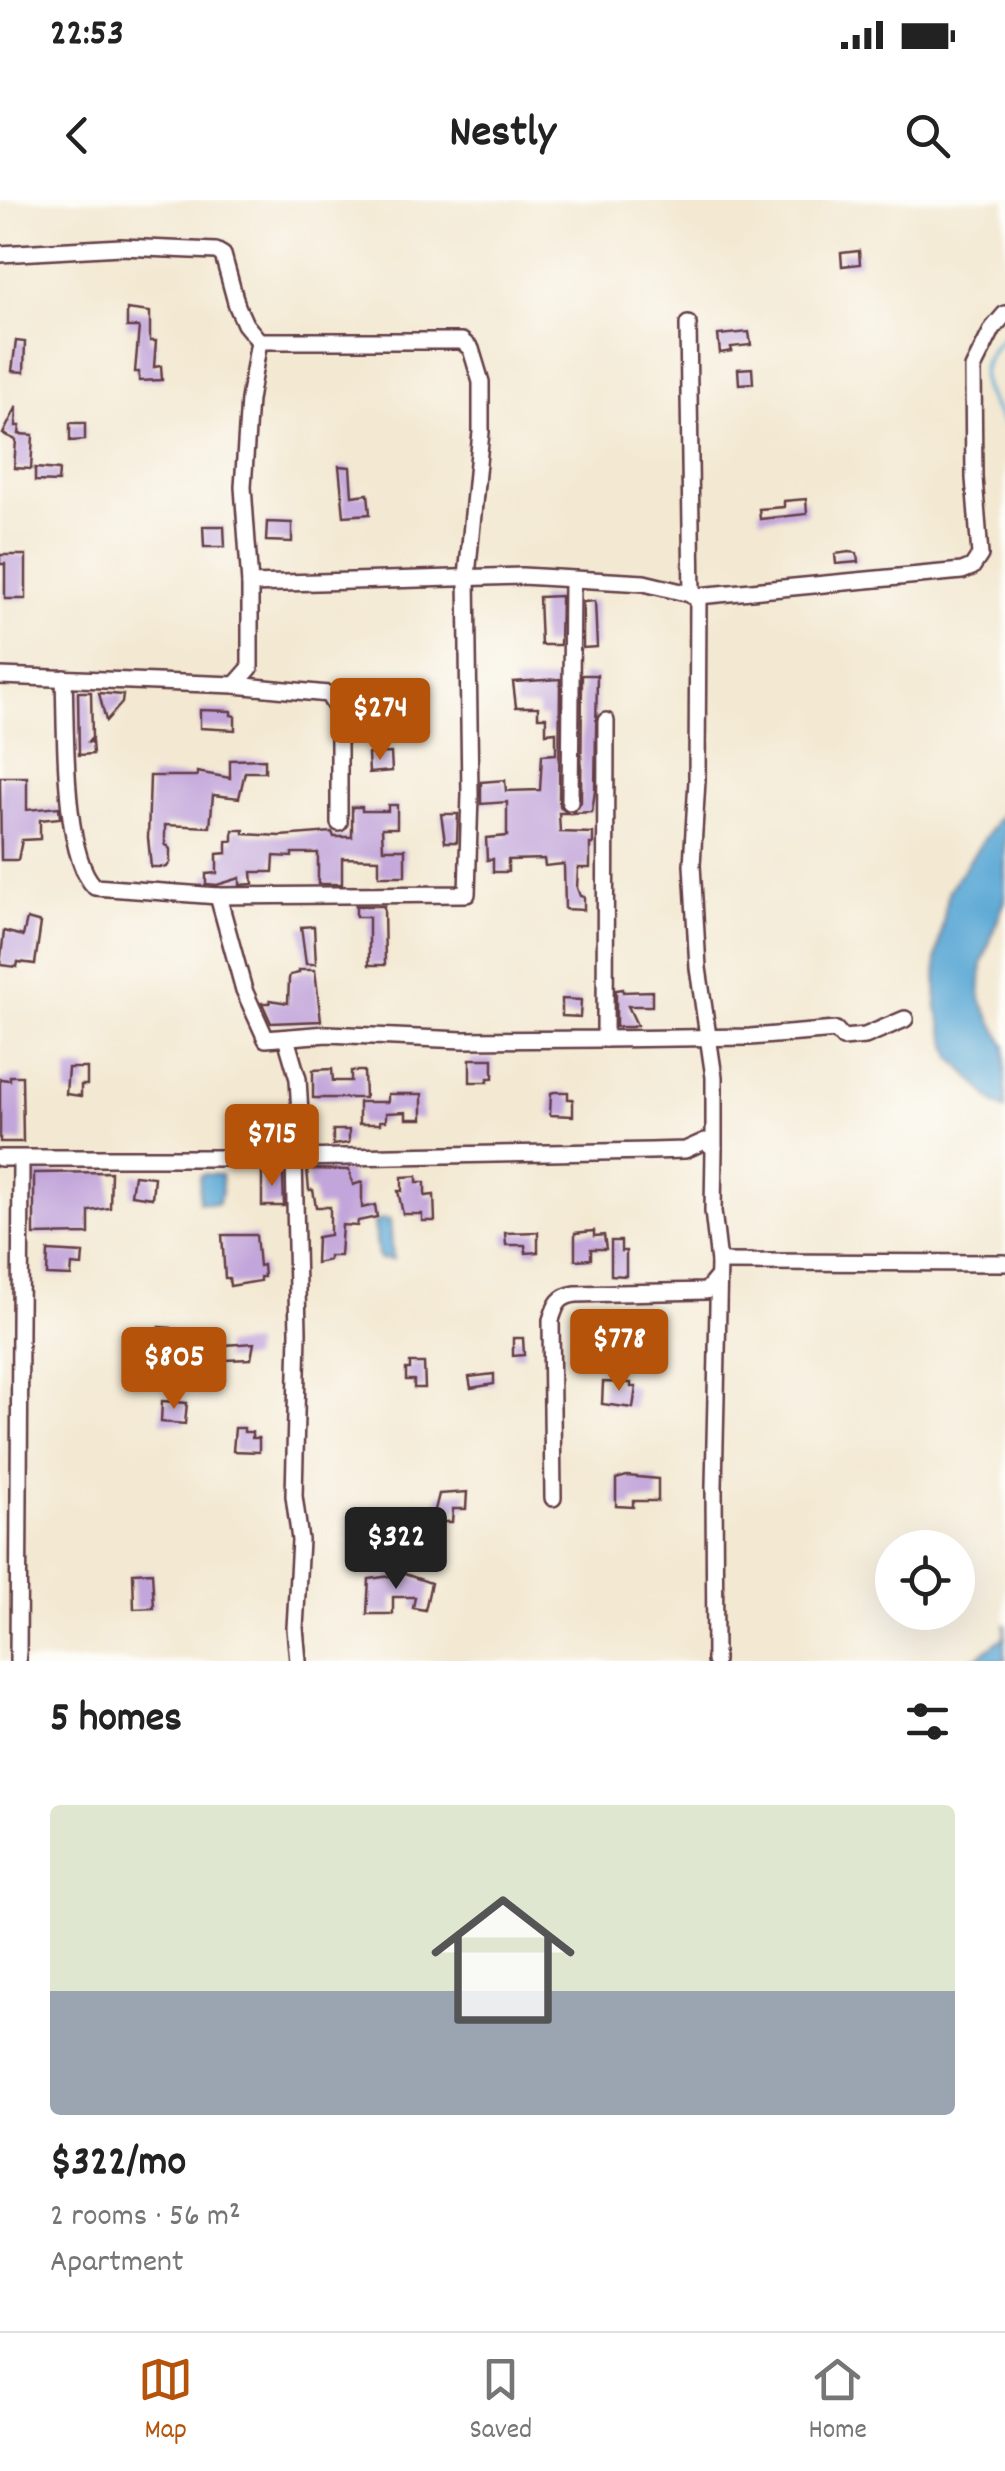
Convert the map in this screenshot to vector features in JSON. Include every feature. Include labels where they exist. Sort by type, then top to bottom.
[{"type":"street","points":[[0,254],[121,248],[216,251],[224,256],[245,324],[259,341],[249,400],[243,487],[250,584],[250,668],[235,685]]},
{"type":"street","points":[[250,584],[467,576],[644,584],[695,596],[962,572],[972,568],[980,556],[974,478],[973,368],[993,328],[1005,314]]},
{"type":"street","points":[[688,324],[697,780],[692,865],[698,968],[715,1096],[715,1661]]},
{"type":"street","points":[[64,678],[69,796],[77,852],[95,888],[218,896],[467,894],[467,576],[481,432],[481,382],[471,348],[462,341],[448,339],[259,341]]},
{"type":"street","points":[[570,802],[572,580]]},
{"type":"street","points":[[0,676],[321,692],[332,698],[339,712],[340,823]]},
{"type":"street","points":[[605,1038],[606,721]]},
{"type":"street","points":[[218,896],[244,990],[266,1039],[327,1034],[463,1040],[750,1037],[836,1030],[842,1038],[865,1036],[905,1019]]},
{"type":"street","points":[[286,1038],[298,1080],[302,1148],[294,1158],[298,1661]]},
{"type":"street","points":[[0,1158],[294,1158],[685,1150],[705,1141],[714,1148]]},
{"type":"street","points":[[18,1661],[21,1159]]},
{"type":"street","points":[[718,1270],[1005,1262]]},
{"type":"street","points":[[553,1498],[551,1320],[556,1304],[565,1296],[576,1294],[706,1290],[718,1270]]},
{"type":"water","points":[[1005,809],[1005,900],[982,963],[980,999],[1005,1045],[1005,1110],[952,1058],[937,1008],[936,959],[949,890]]},
{"type":"water","points":[[221,1175],[222,1193],[217,1204],[199,1202],[200,1176]]},
{"type":"water","points":[[390,1220],[393,1259],[378,1256],[374,1222]]},
{"type":"water","points":[[1005,1623],[1005,1661],[972,1661],[1004,1637]]},
{"type":"building","points":[[859,251],[860,264],[842,266],[841,253]]},
{"type":"building","points":[[127,309],[150,312],[150,341],[156,341],[154,367],[161,366],[162,380],[139,381],[139,372],[135,372],[139,327],[127,327]]},
{"type":"building","points":[[749,332],[751,345],[731,347],[732,351],[720,353],[718,335]]},
{"type":"building","points":[[16,341],[25,342],[24,372],[12,371]]},
{"type":"building","points":[[752,368],[753,383],[739,384],[738,369]]},
{"type":"building","points":[[17,406],[19,434],[33,435],[31,469],[14,468],[16,440],[3,434]]},
{"type":"building","points":[[70,423],[85,423],[85,440],[70,441]]},
{"type":"building","points":[[339,466],[350,467],[352,496],[368,494],[370,514],[344,516]]},
{"type":"building","points":[[35,468],[59,470],[58,482],[35,481]]},
{"type":"building","points":[[806,499],[807,514],[760,519],[759,509],[784,507],[784,501]]},
{"type":"building","points":[[267,522],[292,523],[292,542],[266,541]]},
{"type":"building","points":[[203,526],[224,526],[225,547],[204,547]]},
{"type":"building","points":[[857,553],[858,562],[836,564],[835,554]]},
{"type":"building","points":[[0,555],[26,555],[26,599],[5,599],[5,564],[0,564]]},
{"type":"building","points":[[561,596],[560,645],[541,645],[539,597]]},
{"type":"building","points":[[595,601],[597,647],[583,648],[583,602]]},
{"type":"building","points":[[582,675],[597,675],[595,791],[592,812],[572,813],[581,802]]},
{"type":"building","points":[[560,679],[559,802],[568,813],[559,813],[560,832],[593,833],[590,868],[578,868],[577,888],[584,897],[584,910],[565,909],[564,864],[545,866],[544,859],[508,860],[508,872],[493,872],[493,859],[487,860],[486,838],[507,836],[507,802],[481,804],[481,782],[505,780],[506,791],[540,790],[542,755],[556,754],[556,732],[546,733],[546,717],[538,717],[538,707],[516,707],[513,682]]},
{"type":"building","points":[[78,692],[91,692],[92,738],[87,743],[92,741],[93,754],[79,755]]},
{"type":"building","points":[[99,693],[123,695],[122,703],[106,721]]},
{"type":"building","points":[[200,710],[231,711],[235,730],[200,728]]},
{"type":"building","points":[[391,753],[392,771],[369,773],[368,754]]},
{"type":"building","points":[[265,759],[265,772],[245,772],[239,798],[213,795],[210,827],[165,825],[170,862],[167,867],[151,867],[150,776],[197,776],[197,772],[230,778],[230,760]]},
{"type":"building","points":[[0,777],[27,777],[27,810],[59,807],[60,818],[40,820],[40,839],[22,840],[18,860],[1,860]]},
{"type":"building","points":[[388,805],[397,805],[397,828],[382,828],[383,849],[405,849],[405,876],[379,876],[379,859],[342,858],[342,884],[318,884],[318,853],[292,853],[292,857],[274,856],[273,872],[252,872],[253,884],[240,885],[240,878],[206,884],[206,874],[217,873],[217,854],[227,853],[227,841],[233,841],[233,830],[280,836],[332,832],[334,837],[352,837],[352,807],[388,811]]},
{"type":"building","points":[[441,814],[458,814],[457,842],[445,842]]},
{"type":"building","points":[[356,906],[384,906],[385,965],[369,965],[369,917],[356,917]]},
{"type":"building","points":[[27,919],[41,923],[35,964],[0,965],[4,931],[23,936]]},
{"type":"building","points":[[314,926],[316,964],[306,964],[301,927]]},
{"type":"building","points":[[299,970],[315,970],[321,1021],[271,1023],[262,1003],[288,1003],[290,975]]},
{"type":"building","points":[[616,990],[652,991],[652,1006],[628,1006],[637,1025],[632,1027],[616,1027]]},
{"type":"building","points":[[562,999],[581,1000],[580,1017],[562,1016]]},
{"type":"building","points":[[470,1059],[493,1059],[493,1078],[488,1078],[488,1082],[470,1082]]},
{"type":"building","points":[[68,1068],[87,1068],[87,1085],[81,1085],[81,1096],[66,1094]]},
{"type":"building","points":[[332,1069],[333,1081],[351,1081],[351,1071],[364,1071],[365,1098],[313,1098],[313,1070]]},
{"type":"building","points":[[10,1076],[22,1076],[23,1142],[0,1142],[0,1079],[10,1080]]},
{"type":"building","points":[[554,1092],[568,1092],[568,1099],[573,1099],[573,1116],[550,1115]]},
{"type":"building","points":[[388,1094],[422,1094],[422,1119],[406,1119],[406,1112],[386,1113],[386,1121],[380,1124],[359,1124],[359,1102],[388,1102]]},
{"type":"building","points":[[333,1130],[349,1130],[349,1143],[333,1145]]},
{"type":"building","points":[[307,1169],[349,1170],[353,1185],[362,1182],[362,1208],[375,1205],[377,1217],[358,1221],[357,1226],[342,1225],[340,1256],[329,1256],[329,1260],[316,1263],[317,1237],[330,1235],[330,1207],[316,1207]]},
{"type":"building","points":[[276,1170],[276,1176],[283,1176],[284,1206],[262,1206],[262,1171]]},
{"type":"building","points":[[111,1172],[110,1208],[89,1211],[89,1234],[34,1235],[34,1173]]},
{"type":"building","points":[[134,1175],[154,1177],[152,1198],[131,1195]]},
{"type":"building","points":[[417,1176],[417,1182],[425,1182],[425,1196],[434,1195],[435,1221],[422,1221],[422,1214],[403,1214],[398,1191],[402,1191],[402,1177]]},
{"type":"building","points":[[594,1231],[594,1236],[604,1235],[606,1249],[591,1249],[591,1259],[575,1260],[575,1233]]},
{"type":"building","points":[[538,1232],[538,1252],[526,1253],[525,1245],[506,1245],[505,1233]]},
{"type":"building","points":[[222,1235],[256,1235],[259,1266],[263,1265],[264,1277],[260,1281],[230,1286],[229,1278],[225,1278]]},
{"type":"building","points":[[611,1241],[621,1241],[621,1251],[626,1251],[626,1276],[611,1275]]},
{"type":"building","points":[[48,1251],[83,1253],[82,1266],[72,1265],[71,1276],[47,1275]]},
{"type":"building","points":[[159,1327],[171,1328],[175,1340],[192,1340],[193,1362],[159,1363]]},
{"type":"building","points":[[609,1333],[630,1335],[631,1356],[606,1357]]},
{"type":"building","points":[[513,1338],[523,1338],[524,1355],[513,1356]]},
{"type":"building","points":[[254,1343],[251,1359],[224,1360],[224,1345]]},
{"type":"building","points":[[410,1363],[424,1363],[425,1388],[414,1388],[414,1380],[406,1380]]},
{"type":"building","points":[[494,1374],[494,1384],[471,1388],[469,1377]]},
{"type":"building","points":[[603,1382],[631,1383],[631,1387],[636,1387],[633,1408],[602,1404]]},
{"type":"building","points":[[162,1401],[187,1403],[185,1424],[161,1422]]},
{"type":"building","points":[[235,1428],[244,1428],[244,1432],[252,1432],[252,1438],[259,1438],[259,1452],[233,1451]]},
{"type":"building","points":[[616,1479],[658,1479],[658,1501],[633,1501],[633,1507],[616,1506]]},
{"type":"building","points":[[467,1492],[466,1509],[453,1509],[452,1522],[432,1522],[439,1494]]},
{"type":"building","points":[[393,1570],[431,1583],[425,1610],[413,1608],[415,1597],[393,1597],[393,1614],[367,1614],[369,1579],[390,1576]]},
{"type":"building","points":[[152,1572],[154,1608],[134,1609],[133,1573]]},
{"type":"waterway","points":[[1005,335],[983,369],[985,389],[1005,424]]}]
